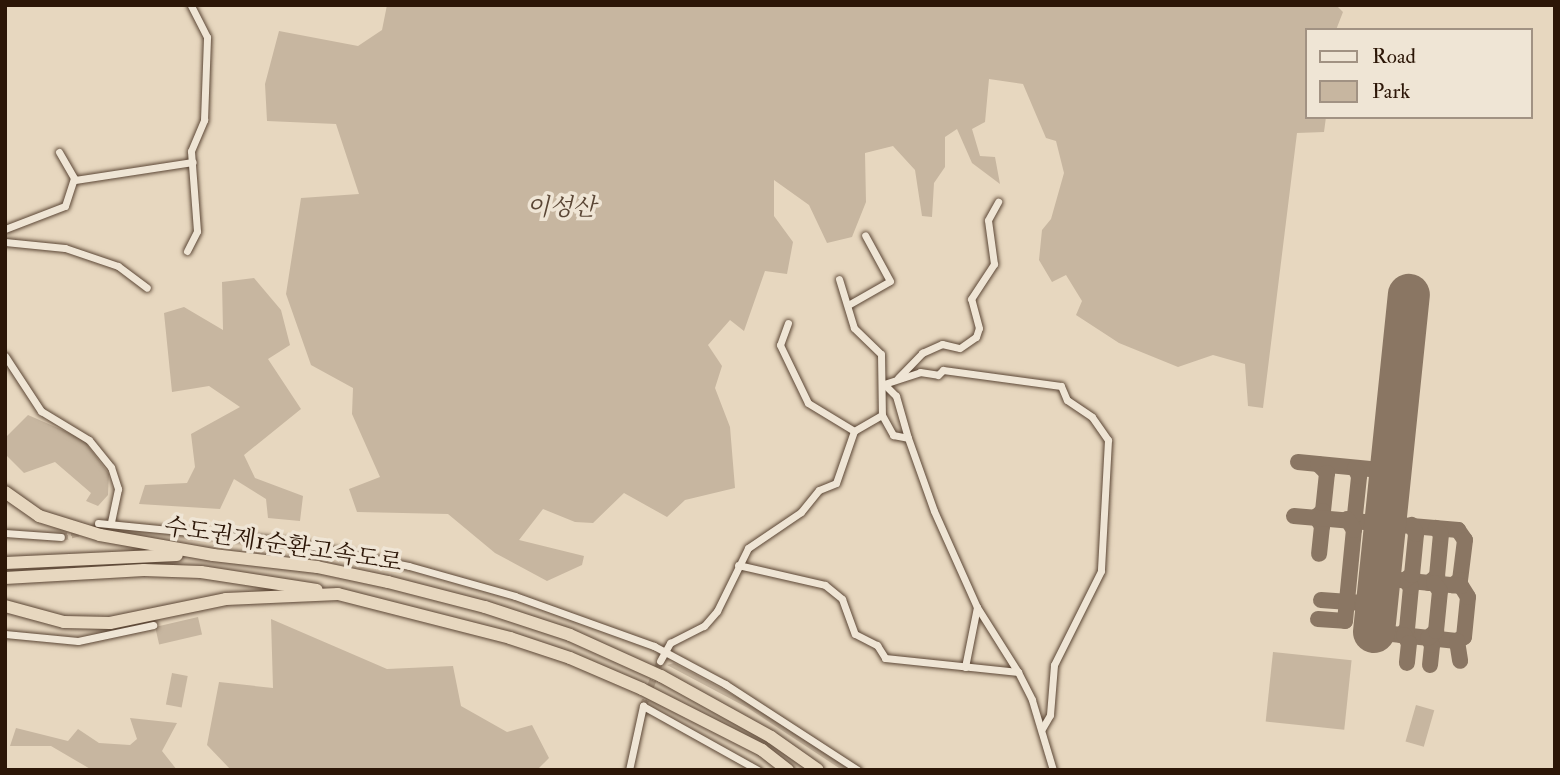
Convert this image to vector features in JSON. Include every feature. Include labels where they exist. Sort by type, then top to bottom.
[{"type":"highway","name":"수도권제1순환고속도로","points":[[5,492],[39,516],[100,536],[213,555],[317,567],[485,607],[570,635],[661,676],[771,737],[818,770]]},
{"type":"highway","points":[[5,563],[213,555]]},
{"type":"highway","points":[[5,578],[144,570],[201,572],[338,594]]},
{"type":"highway","name":"수도권제1순환고속도로","points":[[5,606],[64,622],[110,623],[226,599],[338,594],[510,638],[570,658],[762,750],[788,770]]},
{"type":"street","points":[[187,251],[198,231],[192,162],[194,139],[204,120],[207,37],[191,5]]},
{"type":"street","points":[[5,229],[65,206],[74,178],[59,152]]},
{"type":"street","points":[[74,178],[192,162]]},
{"type":"street","points":[[898,378],[922,353],[942,344],[960,348],[976,337],[979,328],[971,299],[994,264],[988,220],[998,202]]},
{"type":"street","points":[[848,305],[890,281],[865,235]]},
{"type":"street","points":[[5,242],[65,248],[118,266],[148,288]]},
{"type":"street","points":[[839,279],[854,328],[881,355],[884,384],[881,415],[892,435],[908,438]]},
{"type":"street","points":[[788,323],[780,345],[808,403],[854,431]]},
{"type":"street","points":[[5,356],[41,411],[89,440],[111,467],[118,489],[110,524]]},
{"type":"street","points":[[884,384],[920,373],[938,375],[943,370],[1061,386],[1067,400],[1092,417],[1108,440],[1101,571],[1054,665],[1050,715],[1042,729]]},
{"type":"street","points":[[884,384],[896,396],[934,511],[977,607],[1018,672],[1042,729],[1053,770]]},
{"type":"street","points":[[660,661],[670,643],[704,626],[717,611],[738,565],[757,540],[802,512],[819,490],[836,483],[854,431],[881,415]]},
{"type":"street","points":[[98,523],[268,538],[409,566],[514,596],[664,652],[734,690],[858,770]]},
{"type":"street","points":[[5,533],[60,535]]},
{"type":"street","points":[[738,565],[825,585],[842,599],[855,634],[877,645],[885,658],[1018,672]]},
{"type":"street","points":[[965,667],[977,607]]},
{"type":"street","points":[[5,634],[78,641],[153,625]]},
{"type":"street","points":[[629,770],[643,706],[758,770]]},
{"type":"green space","name":"이성산","points":[[387,5],[1336,5],[1343,12],[1337,28],[1304,28],[1304,119],[1326,119],[1324,132],[1297,133],[1263,408],[1248,406],[1245,364],[1213,355],[1178,367],[1119,343],[1076,315],[1082,301],[1066,275],[1052,282],[1039,260],[1042,230],[1051,219],[1064,173],[1056,141],[1046,138],[1023,84],[989,79],[985,122],[972,129],[980,156],[995,157],[1000,184],[972,163],[957,129],[945,137],[945,167],[934,183],[932,217],[922,216],[915,170],[893,146],[865,153],[866,202],[852,237],[827,243],[809,205],[774,180],[774,216],[793,242],[787,274],[765,271],[744,331],[730,320],[708,345],[722,366],[715,388],[730,427],[735,488],[685,500],[667,517],[624,493],[593,523],[575,522],[543,509],[519,540],[584,556],[582,565],[547,581],[495,553],[448,514],[357,512],[349,489],[380,477],[352,414],[353,388],[311,365],[286,294],[301,198],[359,194],[336,124],[267,121],[265,84],[279,31],[358,46],[382,30]]},
{"type":"green space","points":[[254,278],[281,310],[290,345],[268,359],[301,409],[244,455],[255,478],[303,496],[300,521],[268,518],[266,499],[234,479],[220,509],[139,504],[145,485],[187,483],[195,467],[191,434],[240,407],[209,386],[172,392],[164,313],[184,307],[223,330],[222,282]]},
{"type":"green space","points":[[28,415],[83,439],[109,474],[108,495],[98,506],[86,501],[91,493],[55,462],[24,473],[5,454],[5,438]]},
{"type":"green space","points":[[198,617],[202,635],[159,644],[155,627]]},
{"type":"green space","points":[[271,619],[387,669],[453,666],[461,706],[507,732],[532,725],[549,758],[537,770],[231,770],[207,745],[219,682],[273,688]]},
{"type":"green space","points":[[1273,652],[1352,660],[1344,730],[1266,722]]},
{"type":"green space","points":[[674,663],[759,709],[852,770],[842,770],[748,708],[667,665]]},
{"type":"green space","points":[[172,673],[188,676],[182,707],[166,704]]},
{"type":"green space","points":[[1416,705],[1434,710],[1424,747],[1406,742]]},
{"type":"green space","points":[[130,718],[177,723],[162,751],[177,770],[92,770],[51,746],[10,746],[16,728],[68,741],[78,729],[99,743],[130,745],[137,739]]},
{"type":"taxiway","points":[[1298,462],[1391,471]]},
{"type":"taxiway","points":[[1318,464],[1327,473],[1323,511],[1316,517],[1322,526],[1319,554]]},
{"type":"taxiway","points":[[1350,520],[1355,515],[1359,476],[1355,468]]},
{"type":"taxiway","points":[[1294,516],[1458,530],[1465,540],[1460,580],[1453,585]]},
{"type":"taxiway","points":[[1318,619],[1345,621],[1354,530],[1347,519]]},
{"type":"taxiway","points":[[1401,635],[1407,629],[1411,587],[1405,580],[1412,575],[1416,534],[1412,525]]},
{"type":"taxiway","points":[[1429,583],[1437,576],[1441,534],[1436,528]]},
{"type":"taxiway","points":[[1374,632],[1457,641],[1464,637],[1468,597],[1461,586],[1380,578]]},
{"type":"taxiway","points":[[1430,665],[1432,645],[1428,638],[1436,631],[1440,591],[1434,583]]},
{"type":"taxiway","points":[[1321,600],[1377,604]]},
{"type":"taxiway","points":[[1404,635],[1409,643],[1407,663]]},
{"type":"taxiway","points":[[1457,641],[1460,661]]},
{"type":"runway","points":[[1374,632],[1409,295]]},
{"type":"tunnel","points":[[61,537],[107,525]]},
{"type":"tunnel","points":[[643,706],[660,661]]}]
